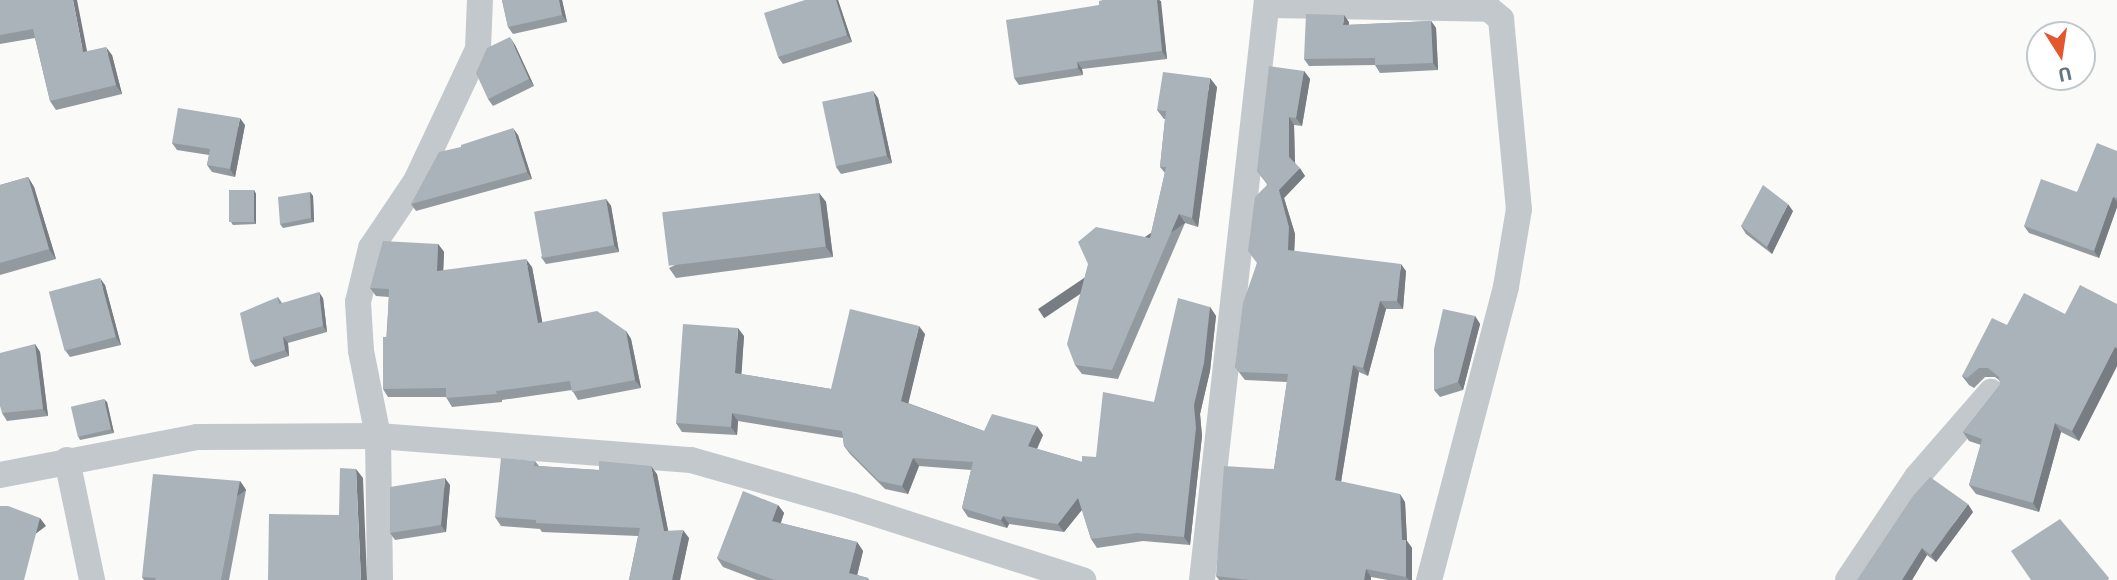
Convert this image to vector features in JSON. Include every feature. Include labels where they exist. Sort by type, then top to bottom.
[{"type":"street","points":[[380,580],[378,436],[361,351],[358,302],[371,248],[416,181],[478,49],[480,0]]},
{"type":"street","points":[[1202,580],[1267,2],[1489,9],[1501,19],[1519,209],[1506,287],[1429,580]]},
{"type":"street","points":[[1847,580],[1917,477],[1991,392]]},
{"type":"street","points":[[0,475],[197,437],[378,436],[691,460],[852,506],[1083,580]]},
{"type":"street","points":[[67,460],[92,580]]},
{"type":"building","points":[[0,0],[73,0],[83,52],[106,47],[116,85],[50,101],[33,29],[0,35]]},
{"type":"building","points":[[502,0],[559,0],[562,15],[508,27]]},
{"type":"building","points":[[805,0],[836,0],[847,35],[778,57],[764,13]]},
{"type":"building","points":[[1157,0],[1162,51],[1077,62],[1078,68],[1014,78],[1006,20],[1099,5],[1099,1]]},
{"type":"building","points":[[1306,14],[1344,15],[1343,25],[1431,21],[1433,63],[1375,65],[1375,58],[1304,59]]},
{"type":"building","points":[[510,37],[529,79],[488,99],[476,73],[487,48]]},
{"type":"building","points":[[1269,66],[1304,71],[1296,118],[1289,117],[1289,157],[1300,168],[1279,190],[1289,227],[1288,250],[1401,264],[1397,301],[1380,301],[1363,368],[1353,365],[1335,480],[1400,494],[1402,540],[1406,540],[1406,577],[1366,569],[1364,580],[1249,580],[1216,576],[1224,466],[1274,469],[1288,374],[1239,372],[1235,367],[1243,303],[1257,263],[1248,251],[1255,197],[1268,184],[1257,171]]},
{"type":"building","points":[[1163,72],[1210,78],[1192,218],[1179,214],[1112,370],[1075,365],[1067,344],[1088,264],[1078,242],[1096,227],[1150,238],[1166,167],[1160,167],[1166,111],[1157,110]]},
{"type":"building","points":[[873,91],[887,156],[836,166],[822,102]]},
{"type":"building","points":[[178,108],[240,118],[230,169],[207,165],[210,149],[172,143]]},
{"type":"building","points":[[513,128],[527,172],[411,204],[439,152]]},
{"type":"building","points":[[2097,143],[2117,151],[2117,198],[2113,197],[2094,251],[2024,226],[2041,179],[2077,192]]},
{"type":"building","points":[[28,177],[49,249],[0,263],[0,185]]},
{"type":"building","points":[[1763,185],[1788,204],[1767,247],[1741,226]]},
{"type":"building","points":[[229,190],[254,190],[254,222],[229,222]]},
{"type":"building","points":[[310,192],[311,218],[280,224],[278,197]]},
{"type":"building","points":[[819,193],[826,247],[669,266],[662,212]]},
{"type":"building","points":[[606,199],[614,245],[542,258],[534,212]]},
{"type":"building","points":[[383,241],[438,244],[437,271],[526,259],[538,323],[597,311],[626,331],[635,380],[572,392],[570,381],[496,391],[497,394],[446,398],[446,388],[383,389],[383,337],[387,337],[389,289],[370,288]]},
{"type":"building","points":[[100,278],[116,337],[65,351],[49,292]]},
{"type":"building","points":[[2080,285],[2117,304],[2117,348],[2115,347],[2072,431],[2055,423],[2033,503],[1969,485],[1982,439],[1963,432],[2000,385],[1999,377],[1988,368],[1979,368],[1967,378],[1962,376],[1992,318],[2007,325],[2024,293],[2065,314]]},
{"type":"building","points":[[319,292],[323,326],[283,337],[285,350],[250,361],[240,313],[278,297],[279,304]]},
{"type":"building","points":[[1178,298],[1210,307],[1204,363],[1194,405],[1196,428],[1184,537],[1137,533],[1091,539],[1078,498],[1058,524],[1003,516],[1001,520],[962,508],[973,462],[913,458],[902,486],[879,481],[844,446],[842,431],[732,413],[731,427],[676,423],[683,324],[738,328],[735,373],[831,389],[850,309],[919,326],[901,401],[984,431],[992,414],[1037,426],[1028,446],[1082,462],[1082,456],[1096,457],[1103,392],[1154,402]]},
{"type":"building","points":[[1443,309],[1475,316],[1458,382],[1434,390],[1434,349]]},
{"type":"building","points":[[35,344],[43,409],[2,413],[0,353]]},
{"type":"building","points":[[104,399],[111,429],[78,437],[71,407]]},
{"type":"building","points":[[501,458],[535,461],[534,466],[599,470],[599,461],[651,466],[664,531],[683,530],[672,580],[629,580],[640,528],[536,523],[536,520],[495,517]]},
{"type":"building","points":[[340,468],[356,469],[361,580],[268,580],[269,514],[339,515]]},
{"type":"building","points":[[153,474],[240,481],[221,580],[155,580],[156,578],[142,577]]},
{"type":"building","points":[[1930,477],[1968,504],[1931,555],[1922,548],[1902,580],[1857,580],[1913,496]]},
{"type":"building","points":[[445,478],[441,525],[390,533],[390,487]]},
{"type":"building","points":[[743,491],[778,505],[772,521],[857,542],[849,573],[868,578],[867,580],[774,580],[717,558]]},
{"type":"building","points":[[0,506],[8,506],[40,518],[24,580],[0,580]]},
{"type":"building","points":[[2060,519],[2108,580],[2031,580],[2011,551]]}]
